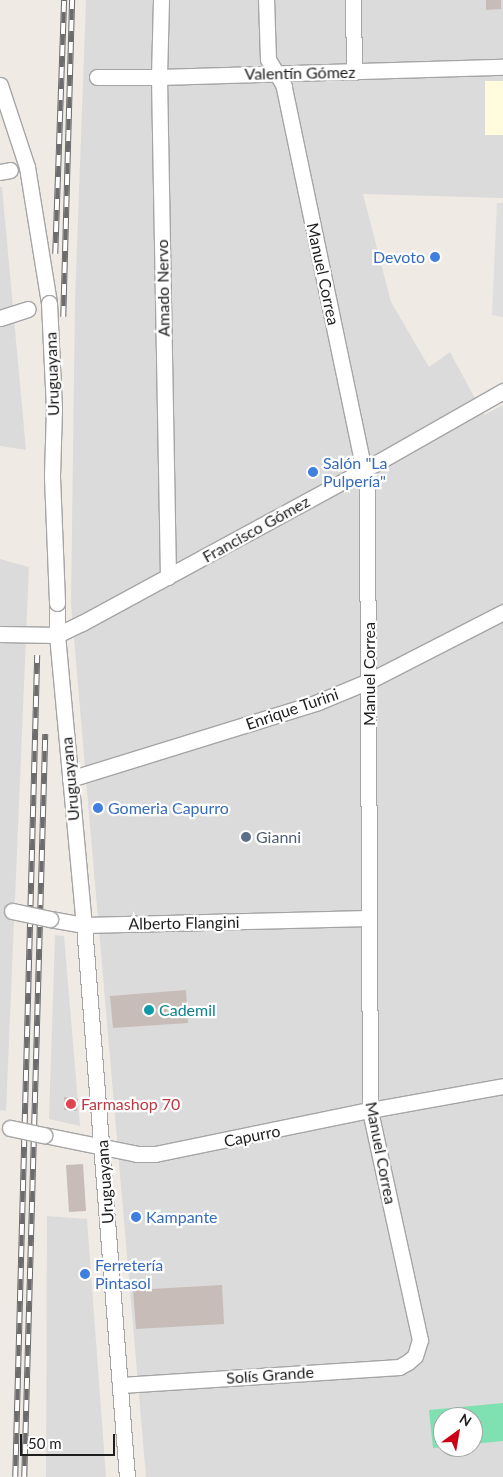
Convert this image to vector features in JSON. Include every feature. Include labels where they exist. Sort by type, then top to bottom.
[{"type":"street","name":"Amado Nervo","points":[[161,0],[159,77],[168,576]]},
{"type":"street","name":"Manuel Correa","points":[[266,0],[268,59],[284,86],[367,485],[370,1110],[420,1340],[415,1356]]},
{"type":"street","points":[[353,0],[354,72]]},
{"type":"street","name":"Valentín Gómez","points":[[97,77],[159,77],[503,67]]},
{"type":"street","name":"Uruguayana","points":[[0,85],[27,167],[48,303],[54,408],[52,477],[57,635],[84,925],[127,1477]]},
{"type":"street","points":[[0,318],[28,309]]},
{"type":"street","name":"Francisco Gómez","points":[[0,634],[57,635],[364,470],[503,391]]},
{"type":"street","name":"Enrique Turini","points":[[70,779],[318,702],[369,680],[503,612]]},
{"type":"street","name":"Alberto Flangini","points":[[6,910],[84,925],[369,918]]},
{"type":"street","name":"Capurro","points":[[5,1127],[137,1154],[155,1154],[370,1110],[503,1086]]},
{"type":"street","name":"Solís Grande","points":[[121,1385],[398,1367],[415,1356]]},
{"type":"shaded area","points":[[86,0],[503,0],[503,198],[363,194],[391,302],[429,367],[450,352],[484,415],[503,405],[503,1477],[146,1477],[71,604],[75,301]]},
{"type":"shaded area","points":[[485,81],[503,81],[503,135],[485,135]]},
{"type":"shaded area","points":[[0,187],[2,187],[26,450],[0,446]]},
{"type":"shaded area","points":[[497,203],[503,203],[503,317],[492,315]]},
{"type":"shaded area","points":[[0,559],[29,567],[6,1111],[0,1110]]},
{"type":"shaded area","points":[[55,935],[64,936],[80,1126],[49,1119]]},
{"type":"shaded area","points":[[47,1216],[87,1219],[106,1477],[46,1477]]},
{"type":"green space","points":[[503,1403],[503,1441],[483,1443],[483,1407],[461,1407]]},
{"type":"green space","points":[[429,1410],[433,1410],[433,1448]]},
{"type":"building","points":[[486,0],[501,0],[501,9],[486,10]]},
{"type":"building","name":"Cademil","points":[[186,990],[188,1023],[113,1028],[110,996]]},
{"type":"building","name":"Farmashop 70","points":[[64,1097],[78,1099],[77,1111],[64,1110]]},
{"type":"building","points":[[83,1164],[86,1211],[69,1212],[66,1165]]},
{"type":"building","points":[[222,1285],[224,1324],[136,1329],[133,1290]]},
{"type":"railway","points":[[55,254],[64,0]]},
{"type":"railway","points":[[63,317],[72,0]]},
{"type":"railway","points":[[15,1477],[37,655]]},
{"type":"railway","points":[[24,1477],[45,734]]},
{"type":"place","name":"Devoto","points":[[435,257]]},
{"type":"place","name":"Salón \"La Pulpería\"","points":[[313,472]]},
{"type":"place","name":"Gomeria Capurro","points":[[98,808]]},
{"type":"place","name":"Gianni","points":[[246,837]]},
{"type":"place","name":"Cademil","points":[[149,1010]]},
{"type":"place","name":"Farmashop 70","points":[[71,1104]]},
{"type":"place","name":"Kampante","points":[[136,1217]]},
{"type":"place","name":"Ferretería Pintasol","points":[[85,1274]]}]
